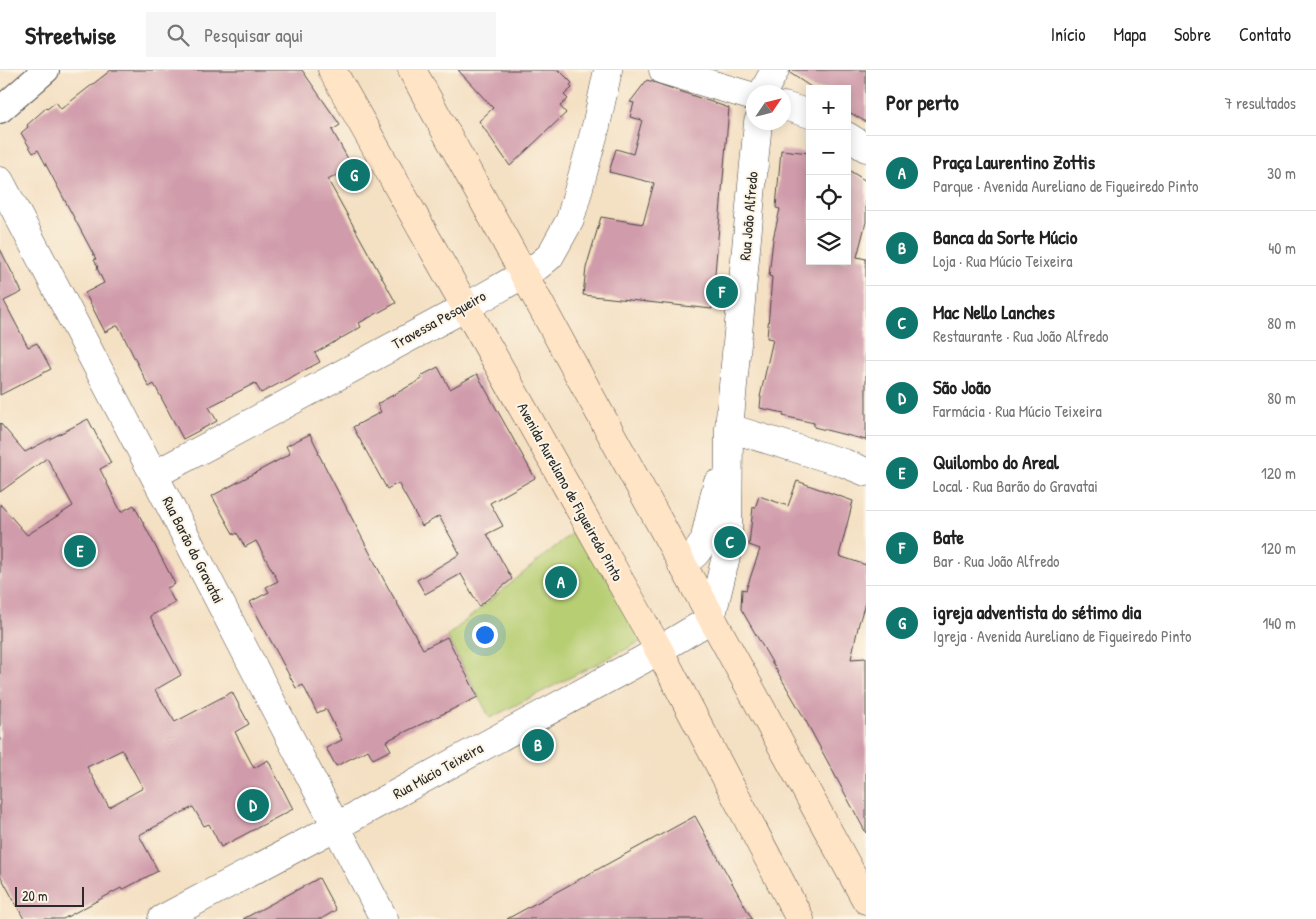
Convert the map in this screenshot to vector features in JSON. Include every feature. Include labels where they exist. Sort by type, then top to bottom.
[{"type":"main road","name":"Avenida Aureliano de Figueiredo Pinto","points":[[332,70],[659,650],[800,919]]},
{"type":"main road","points":[[412,70],[866,900]]},
{"type":"street","points":[[0,110],[46,70]]},
{"type":"street","name":"Travessa Pesqueiro","points":[[154,475],[466,307],[538,266],[550,256],[570,220],[596,126],[608,70]]},
{"type":"street","points":[[663,70],[746,94]]},
{"type":"street","points":[[767,85],[775,70]]},
{"type":"street","points":[[791,108],[806,113]]},
{"type":"street","name":"Rua João Alfredo","points":[[711,619],[728,548],[729,428],[757,130]]},
{"type":"street","points":[[851,139],[866,148]]},
{"type":"street","name":"Rua Barão do Gravatai","points":[[0,182],[384,919]]},
{"type":"street","points":[[729,428],[844,462],[866,472]]},
{"type":"street","name":"Rua João Alfredo","points":[[682,565],[696,553],[704,542],[729,428]]},
{"type":"street","name":"Rua Múcio Teixeira","points":[[162,919],[659,650],[711,619]]},
{"type":"green space","points":[[579,527],[642,641],[490,718],[447,636]]},
{"type":"building","points":[[111,70],[302,70],[340,125],[332,130],[352,166],[328,180],[396,303],[359,323],[361,327],[315,353],[320,362],[261,393],[255,383],[209,407],[217,421],[183,439],[154,384],[149,387],[118,325],[105,332],[85,293],[104,283],[94,260],[96,259],[38,150],[33,153],[21,133],[46,108],[56,102],[61,109]]},
{"type":"building","points":[[458,70],[559,70],[572,83],[570,85],[572,88],[564,95],[568,99],[560,106],[566,113],[510,166],[479,121],[493,108]]},
{"type":"building","points":[[791,70],[866,70],[866,122],[851,113],[851,85],[808,85],[790,73]]},
{"type":"building","points":[[647,80],[729,108],[712,309],[583,295],[586,268],[601,217],[643,224],[654,183],[609,172],[616,149],[633,154],[642,120],[630,117],[634,103],[630,102]]},
{"type":"building","points":[[781,150],[806,153],[806,265],[851,265],[851,172],[866,181],[866,222],[857,257],[866,259],[866,440],[814,427],[814,423],[783,416],[784,413],[760,408],[760,397],[773,339],[767,338],[772,277],[769,276],[773,239],[780,209],[776,208]]},
{"type":"building","points":[[0,249],[22,292],[4,301],[28,347],[37,343],[51,369],[0,395]]},
{"type":"building","points":[[438,367],[450,389],[477,374],[535,478],[490,503],[503,526],[487,534],[512,579],[479,606],[461,574],[425,594],[417,580],[460,554],[439,516],[422,526],[398,483],[387,489],[353,427],[381,412],[377,404],[422,379],[421,376]]},
{"type":"building","points":[[88,419],[111,463],[100,469],[121,512],[134,505],[175,584],[167,588],[175,603],[150,616],[181,675],[155,690],[175,722],[232,692],[249,724],[235,732],[254,768],[268,760],[293,809],[221,847],[209,824],[204,826],[193,807],[139,835],[158,871],[122,890],[121,888],[63,919],[24,919],[0,875],[0,504],[27,535],[73,506],[47,458],[0,492],[0,423],[25,452]],"holes":[[[122,750],[143,788],[109,807],[87,767]]]},
{"type":"building","points":[[310,434],[385,582],[423,649],[447,637],[478,697],[386,741],[391,750],[373,759],[368,750],[336,766],[326,748],[342,740],[326,709],[317,713],[303,685],[296,688],[250,602],[269,592],[266,587],[278,581],[256,541],[245,547],[237,533],[234,535],[212,496],[290,454],[286,446]]},
{"type":"building","points":[[797,481],[853,501],[839,556],[866,565],[866,600],[851,659],[866,658],[866,833],[802,714],[741,609],[742,589],[746,590],[760,549],[749,545],[753,507],[755,508],[759,496],[788,506]]},
{"type":"building","points":[[695,816],[752,919],[507,919]]},
{"type":"building","points":[[319,878],[336,910],[321,919],[243,919]]},
{"type":"place","name":"igreja adventista do sétimo dia","points":[[354,175]]},
{"type":"place","name":"Bate","points":[[722,292]]},
{"type":"place","name":"Mac Nello Lanches","points":[[730,542]]},
{"type":"place","name":"Quilombo do Areal","points":[[80,551]]},
{"type":"place","name":"Praça Laurentino Zottis","points":[[561,582]]},
{"type":"place","name":"Banca da Sorte Múcio","points":[[538,745]]},
{"type":"place","name":"São João","points":[[253,805]]}]
